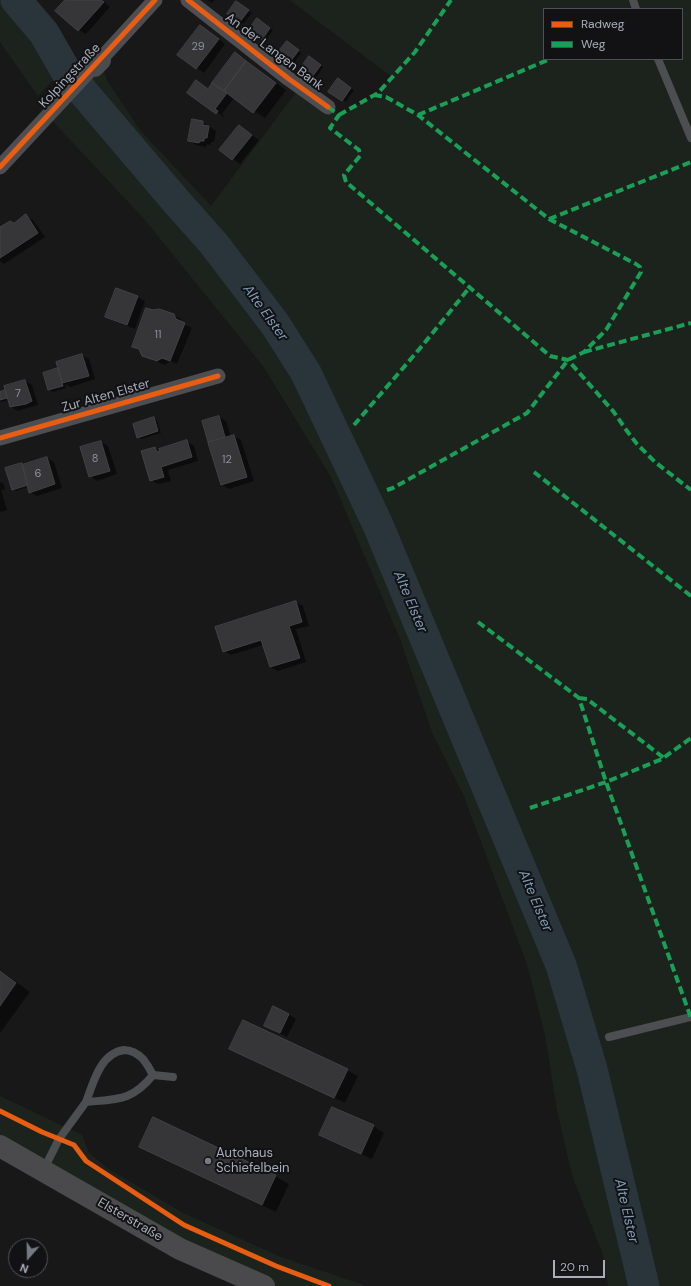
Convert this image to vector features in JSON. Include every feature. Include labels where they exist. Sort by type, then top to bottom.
[{"type":"main road","name":"Elsterstraße","points":[[0,1146],[180,1249],[264,1286]]},
{"type":"street","name":"Kolpingstraße","points":[[0,167],[155,0]]},
{"type":"street","name":"An der Langen Bank","points":[[188,0],[289,79],[328,107]]},
{"type":"street","name":"Zur Alten Elster","points":[[0,438],[218,376]]},
{"type":"lane","points":[[658,60],[691,138]]},
{"type":"lane","points":[[609,1037],[691,1017]]},
{"type":"lane","points":[[43,1170],[59,1139],[86,1102],[97,1073],[104,1062],[112,1054],[128,1050],[143,1060],[153,1074],[173,1077]]},
{"type":"lane","points":[[86,1102],[117,1099],[128,1096],[137,1092],[153,1074]]},
{"type":"shaded area","points":[[0,0],[16,0],[19,2],[62,71],[38,96],[0,42]]},
{"type":"shaded area","points":[[691,0],[691,1286],[608,1286],[603,1255],[572,1175],[557,1110],[545,1035],[527,964],[463,794],[432,732],[400,639],[331,477],[263,366],[145,220],[48,116],[100,61],[108,82],[140,130],[211,206],[300,87],[340,115],[378,93],[392,77],[291,1]]},
{"type":"shaded area","points":[[0,1096],[82,1135],[89,1153],[107,1168],[183,1213],[281,1257],[367,1286],[269,1286],[0,1144]]},
{"type":"building","points":[[65,0],[101,0],[104,2],[78,31],[55,11]]},
{"type":"building","points":[[236,1],[249,10],[239,23],[227,14]]},
{"type":"building","points":[[257,18],[270,28],[262,40],[248,31]]},
{"type":"building","points":[[200,25],[219,39],[196,69],[177,55]]},
{"type":"building","points":[[287,41],[299,50],[290,62],[278,52]]},
{"type":"building","points":[[235,52],[246,61],[224,91],[212,83]]},
{"type":"building","points":[[309,56],[321,65],[312,77],[300,69]]},
{"type":"building","points":[[246,61],[276,83],[253,113],[224,91]]},
{"type":"building","points":[[338,78],[351,88],[342,101],[328,92]]},
{"type":"building","points":[[196,80],[208,89],[212,83],[227,93],[215,109],[218,111],[216,114],[187,93]]},
{"type":"building","points":[[192,119],[203,121],[203,125],[209,126],[207,138],[204,138],[204,141],[200,141],[199,143],[188,141]]},
{"type":"building","points":[[239,125],[252,135],[232,160],[219,150]]},
{"type":"building","points":[[26,214],[38,233],[0,258],[0,227],[10,221],[14,223]]},
{"type":"building","points":[[116,288],[138,296],[127,325],[105,317]]},
{"type":"building","points":[[146,308],[153,310],[159,309],[174,314],[176,319],[185,323],[170,361],[162,358],[157,361],[142,356],[139,349],[132,347]]},
{"type":"building","points":[[82,354],[89,376],[62,383],[56,362]]},
{"type":"building","points":[[58,368],[63,386],[48,390],[43,373]]},
{"type":"building","points":[[25,380],[32,401],[26,404],[10,407],[4,386]]},
{"type":"building","points":[[5,390],[7,398],[0,400],[0,392]]},
{"type":"building","points":[[219,416],[225,437],[208,442],[202,421]]},
{"type":"building","points":[[154,417],[158,431],[137,438],[133,424]]},
{"type":"building","points":[[234,435],[247,477],[221,485],[208,443]]},
{"type":"building","points":[[187,440],[192,457],[161,467],[164,477],[150,481],[141,451],[155,447],[157,452],[160,451],[159,449]]},
{"type":"building","points":[[101,441],[110,471],[89,477],[80,447]]},
{"type":"building","points":[[47,457],[55,484],[29,493],[22,465]]},
{"type":"building","points":[[22,463],[28,485],[12,490],[5,468]]},
{"type":"building","points":[[296,601],[302,622],[289,626],[300,658],[270,667],[261,640],[223,652],[215,627]]},
{"type":"building","points":[[0,971],[16,983],[0,1006]]},
{"type":"building","points":[[273,1006],[289,1014],[280,1033],[264,1026]]},
{"type":"building","points":[[243,1020],[348,1069],[334,1098],[229,1049]]},
{"type":"building","points":[[332,1107],[374,1125],[361,1154],[319,1135]]},
{"type":"building","name":"Autohaus Schiefelbein","points":[[153,1117],[276,1175],[262,1205],[139,1147]]},
{"type":"waterway","name":"Alte Elster","points":[[16,0],[44,33],[67,73],[214,244],[275,324],[306,373],[378,525],[561,965],[592,1069],[644,1286]]},
{"type":"marked path","points":[[339,115],[378,93],[415,52],[451,0]]},
{"type":"marked path","points":[[418,115],[548,60]]},
{"type":"marked path","points":[[374,95],[386,97],[418,115],[549,219],[636,264],[640,267],[641,272],[606,330],[584,352],[568,360],[527,413],[387,490]]},
{"type":"marked path","points":[[328,107],[339,115],[330,128],[359,150],[360,156],[344,175],[346,182],[550,356],[568,360],[613,411],[637,444],[655,462],[691,490]]},
{"type":"marked path","points":[[549,219],[691,162]]},
{"type":"marked path","points":[[354,425],[422,346],[470,287]]},
{"type":"marked path","points":[[584,352],[691,323]]},
{"type":"marked path","points":[[534,472],[691,596]]},
{"type":"marked path","points":[[478,622],[579,698],[606,782],[691,1018]]},
{"type":"marked path","points":[[579,698],[587,699],[664,758]]},
{"type":"marked path","points":[[530,808],[606,782],[662,759],[691,738]]},
{"type":"cycle path","points":[[0,167],[155,0]]},
{"type":"cycle path","points":[[188,0],[289,79],[328,107]]},
{"type":"cycle path","points":[[0,438],[218,376]]},
{"type":"cycle path","points":[[0,1111],[42,1132],[74,1145],[86,1161],[184,1225],[276,1266],[329,1286]]},
{"type":"place","name":"Autohaus Schiefelbein","points":[[208,1161]]}]
